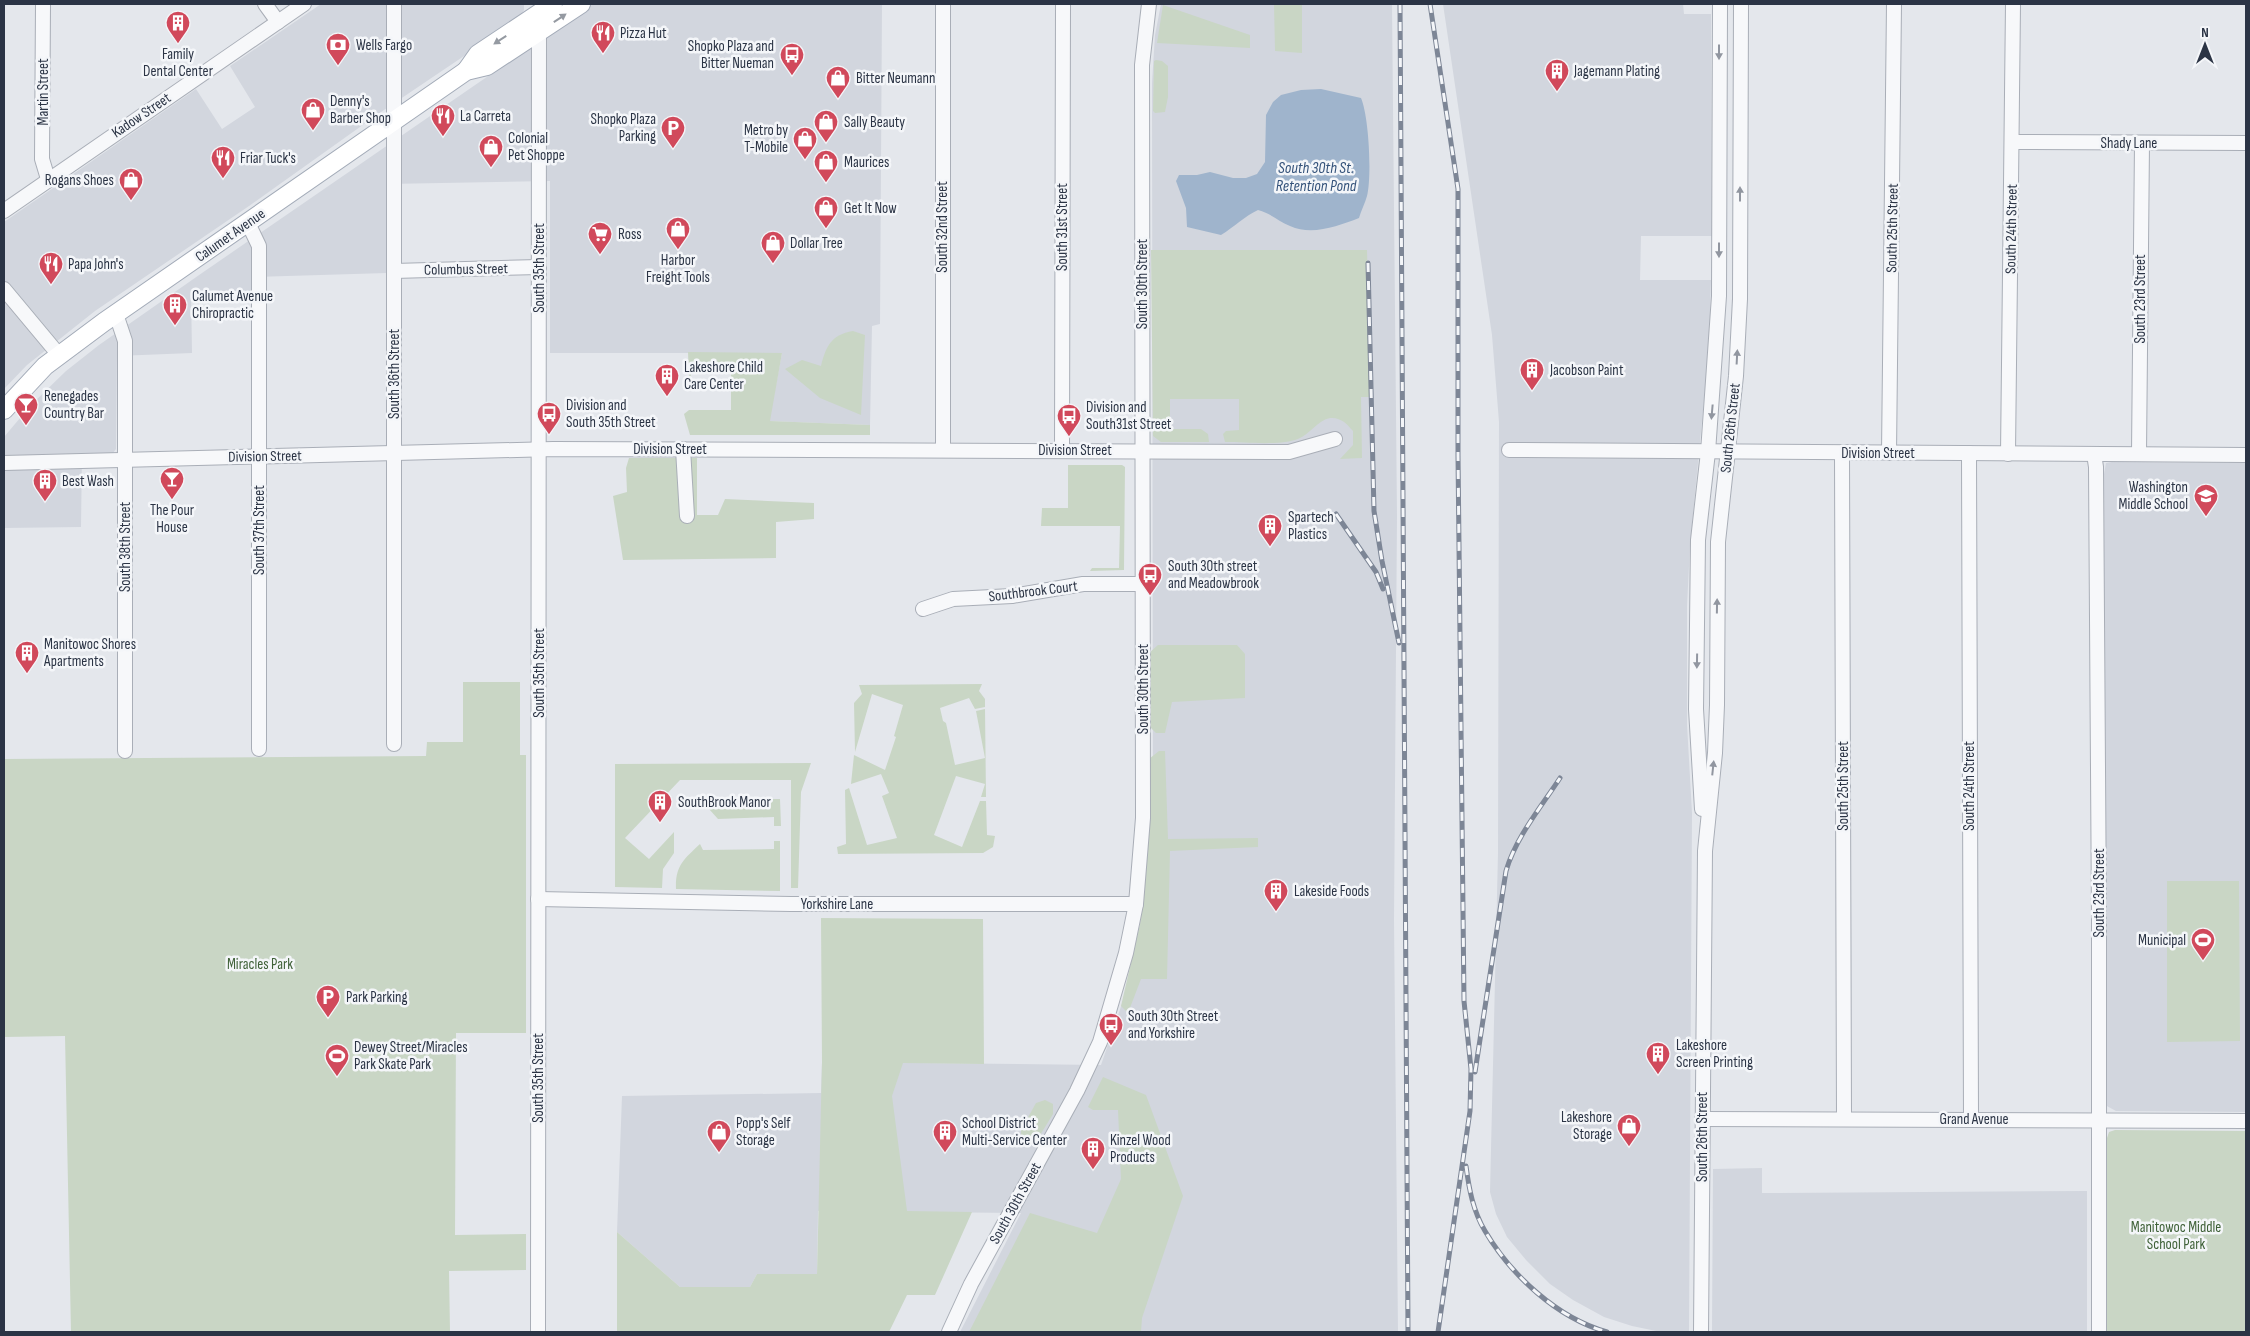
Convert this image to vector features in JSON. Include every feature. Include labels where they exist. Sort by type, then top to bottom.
[{"type":"main road","name":"Calumet Avenue","points":[[466,71],[487,66],[581,4]]},
{"type":"main road","name":"Calumet Avenue","points":[[4,410],[28,383],[59,355],[466,71],[478,54],[542,6]]},
{"type":"street","name":"Martin Street","points":[[43,4],[42,159],[48,179]]},
{"type":"street","points":[[265,4],[278,22]]},
{"type":"street","name":"Kadow Street","points":[[4,210],[304,4]]},
{"type":"street","name":"South 36th Street","points":[[394,4],[394,744]]},
{"type":"street","name":"South 32nd Street","points":[[943,4],[943,450]]},
{"type":"street","name":"South 31st Street","points":[[1062,450],[1063,4]]},
{"type":"street","name":"South 30th Street","points":[[949,1332],[971,1284],[1076,1091],[1100,1042],[1126,953],[1136,904],[1143,818],[1142,66],[1149,4]]},
{"type":"street","name":"South 26th Street","points":[[1705,852],[1697,730],[1698,540],[1708,452],[1719,296],[1720,4]]},
{"type":"street","name":"South 26th Street","points":[[1701,1332],[1705,852],[1716,724],[1718,542],[1736,376],[1740,299],[1742,4]]},
{"type":"street","name":"South 25th Street","points":[[1889,453],[1894,4]]},
{"type":"street","name":"South 24th Street","points":[[2008,454],[2013,4]]},
{"type":"street","name":"South 35th Street","points":[[538,1332],[539,32],[542,6]]},
{"type":"street","name":"Shady Lane","points":[[2012,142],[2246,143]]},
{"type":"street","name":"South 23rd Street","points":[[2139,454],[2142,143]]},
{"type":"street","name":"South 37th Street","points":[[248,223],[259,246],[259,749]]},
{"type":"street","name":"Columbus Street","points":[[394,271],[539,267]]},
{"type":"street","points":[[4,289],[59,355]]},
{"type":"street","name":"South 38th Street","points":[[116,314],[125,341],[125,751]]},
{"type":"street","name":"Division Street","points":[[4,463],[540,449],[1289,452],[1335,439]]},
{"type":"street","points":[[683,449],[687,516]]},
{"type":"street","name":"Division Street","points":[[1509,450],[2246,455]]},
{"type":"street","name":"South 25th Street","points":[[1842,453],[1844,1119]]},
{"type":"street","name":"South 24th Street","points":[[1969,454],[1971,1119]]},
{"type":"street","name":"South 23rd Street","points":[[2094,454],[2096,468],[2099,1120],[2098,1332]]},
{"type":"street","name":"Southbrook Court","points":[[923,609],[953,599],[1012,596],[1083,584],[1143,584]]},
{"type":"street","name":"Yorkshire Lane","points":[[538,899],[791,904],[1136,904]]},
{"type":"street","name":"Grand Avenue","points":[[1702,1119],[2246,1121]]},
{"type":"shaded area","points":[[321,4],[524,4],[524,10],[519,19],[381,112],[249,206],[95,311],[27,365],[4,389],[4,222],[196,89],[222,129],[255,107],[230,66]]},
{"type":"shaded area","points":[[593,4],[882,4],[880,324],[872,326],[870,425],[769,421],[782,353],[550,353],[550,181],[387,184],[387,273],[252,277],[251,291],[191,292],[192,353],[117,356],[116,449],[113,453],[82,454],[81,527],[4,528],[4,437],[31,405],[66,371],[99,345],[202,273]]},
{"type":"shaded area","points":[[1161,4],[1392,4],[1397,516],[1394,920],[1398,1332],[960,1332],[1021,1213],[818,1211],[817,1275],[757,1274],[750,1287],[680,1287],[617,1232],[622,1096],[821,1093],[822,1062],[1101,1065],[1128,986],[1139,945],[1153,821],[1152,83],[1155,35]]},
{"type":"shaded area","points":[[1443,4],[1683,4],[1684,14],[1711,14],[1712,236],[1641,236],[1640,280],[1711,280],[1709,348],[1690,546],[1687,606],[1687,724],[1692,813],[1689,1332],[1661,1332],[1632,1326],[1604,1317],[1573,1300],[1550,1284],[1526,1260],[1507,1237],[1496,1214],[1490,1192],[1498,853],[1499,422],[1492,335]]},
{"type":"shaded area","points":[[2106,463],[2246,463],[2246,1112],[2116,1111],[2105,1105],[2104,474]]},
{"type":"shaded area","points":[[1762,1168],[1762,1193],[2087,1191],[2087,1332],[1712,1332],[1713,1169]]},
{"type":"green space","points":[[1274,4],[1302,4],[1302,53],[1275,51]]},
{"type":"green space","points":[[1163,5],[1250,35],[1250,48],[1157,43]]},
{"type":"green space","points":[[1154,61],[1162,61],[1168,66],[1168,97],[1165,112],[1155,113],[1153,111]]},
{"type":"green space","points":[[1151,250],[1367,250],[1371,397],[1361,397],[1362,458],[1340,459],[1353,445],[1353,431],[1343,422],[1334,418],[1326,419],[1302,437],[1290,441],[1272,443],[1225,442],[1223,434],[1226,431],[1239,430],[1239,399],[1170,399],[1170,429],[1201,429],[1208,434],[1209,442],[1161,442],[1153,436]]},
{"type":"green space","points":[[853,331],[865,335],[861,415],[820,398],[785,369],[802,360],[821,366],[831,342],[839,335]]},
{"type":"green space","points":[[688,352],[782,353],[770,421],[870,425],[870,435],[690,435],[684,414],[689,410],[731,410],[731,365],[696,365],[689,379]]},
{"type":"green space","points":[[629,458],[697,458],[697,515],[718,515],[725,499],[814,503],[814,519],[776,522],[776,558],[623,560],[613,496],[627,492],[626,468]]},
{"type":"green space","points":[[1068,465],[1122,465],[1125,467],[1124,570],[1090,571],[1092,568],[1119,568],[1120,526],[1041,526],[1042,508],[1068,508]]},
{"type":"green space","points":[[1158,645],[1237,645],[1245,654],[1245,698],[1172,702],[1165,733],[1156,733],[1151,728],[1149,653]]},
{"type":"green space","name":"Miracles Park","points":[[463,682],[520,682],[520,755],[526,755],[526,1033],[456,1033],[455,1235],[526,1234],[526,1270],[449,1271],[450,1332],[71,1332],[65,1036],[4,1037],[4,759],[426,756],[427,742],[463,742]]},
{"type":"green space","points":[[982,684],[979,691],[985,699],[985,707],[975,709],[969,698],[940,708],[943,721],[946,723],[955,765],[985,758],[976,711],[985,709],[986,797],[981,797],[985,784],[956,776],[934,835],[962,847],[980,801],[986,801],[987,835],[995,836],[993,847],[983,853],[838,854],[837,847],[846,844],[845,790],[849,788],[867,845],[897,838],[882,796],[889,793],[881,774],[851,784],[854,755],[885,770],[896,737],[894,736],[903,705],[872,694],[855,752],[854,703],[862,694],[859,685]]},
{"type":"green space","points":[[1159,751],[1165,751],[1168,839],[1258,838],[1258,847],[1170,851],[1167,979],[1141,979],[1128,1013],[1121,1006],[1140,924],[1150,809],[1149,759]]},
{"type":"green space","points":[[811,763],[801,792],[798,888],[791,888],[791,780],[680,780],[625,838],[649,859],[674,832],[674,853],[663,869],[662,888],[615,887],[615,764]]},
{"type":"green space","points":[[764,799],[780,799],[781,826],[774,826],[774,817],[718,819],[709,809],[763,808]]},
{"type":"green space","points":[[774,841],[780,841],[780,891],[676,889],[679,869],[689,854],[700,844],[703,850],[774,849]]},
{"type":"green space","name":"Municipal","points":[[2167,881],[2239,881],[2240,1041],[2167,1042]]},
{"type":"green space","points":[[821,918],[983,919],[984,1064],[903,1063],[892,1096],[907,1211],[972,1212],[935,1295],[907,1295],[889,1332],[617,1332],[617,1232],[680,1287],[750,1287],[757,1274],[817,1274],[822,1062]]},
{"type":"green space","points":[[1103,1077],[1146,1095],[1183,1196],[1142,1318],[1141,1332],[969,1332],[1030,1213],[1097,1233],[1121,1179],[1118,1110],[1093,1110],[1088,1107]]},
{"type":"green space","points":[[1045,1100],[1053,1104],[1053,1114],[1034,1145],[1026,1144],[1021,1137],[1021,1130],[1036,1103]]},
{"type":"green space","name":"Manitowoc Middle School Park","points":[[2115,1130],[2246,1131],[2246,1332],[2107,1332],[2107,1138],[2109,1132]]},
{"type":"water","name":"South 30th St. Retention Pond","points":[[1321,89],[1361,98],[1364,107],[1368,132],[1369,187],[1359,218],[1325,229],[1307,230],[1290,226],[1258,210],[1221,235],[1187,227],[1186,208],[1176,181],[1179,175],[1197,175],[1210,172],[1233,178],[1246,178],[1257,174],[1265,162],[1266,115],[1273,102],[1281,95],[1301,90]]},
{"type":"railway","points":[[1400,4],[1408,1332]]},
{"type":"railway","points":[[1430,4],[1458,189],[1458,455],[1464,1001],[1471,1069],[1470,1111],[1438,1332]]},
{"type":"railway","points":[[1368,263],[1374,511],[1399,643]]},
{"type":"railway","points":[[1336,514],[1376,572],[1383,589]]},
{"type":"railway","points":[[1475,1072],[1506,871],[1522,834],[1560,778]]},
{"type":"railway","points":[[1466,1166],[1477,1216],[1485,1231],[1508,1263],[1522,1279],[1553,1305],[1570,1316],[1607,1332]]},
{"type":"place","name":"Family Dental Center","points":[[178,44]]},
{"type":"place","name":"Pizza Hut","points":[[603,54]]},
{"type":"place","name":"Wells Fargo","points":[[338,66]]},
{"type":"place","name":"Shopko Plaza and Bitter Nueman","points":[[792,76]]},
{"type":"place","name":"Jagemann Plating","points":[[1557,92]]},
{"type":"place","name":"Bitter Neumann","points":[[838,99]]},
{"type":"place","name":"Denny's Barber Shop","points":[[313,131]]},
{"type":"place","name":"La Carreta","points":[[443,137]]},
{"type":"place","name":"Sally Beauty","points":[[826,143]]},
{"type":"place","name":"Shopko Plaza Parking","points":[[673,149]]},
{"type":"place","name":"Metro by T-Mobile","points":[[805,160]]},
{"type":"place","name":"Colonial Pet Shoppe","points":[[491,168]]},
{"type":"place","name":"Friar Tuck's","points":[[223,179]]},
{"type":"place","name":"Maurices","points":[[826,183]]},
{"type":"place","name":"Rogans Shoes","points":[[131,201]]},
{"type":"place","name":"Get It Now","points":[[826,229]]},
{"type":"place","name":"Harbor Freight Tools","points":[[678,250]]},
{"type":"place","name":"Ross","points":[[600,255]]},
{"type":"place","name":"Dollar Tree","points":[[773,264]]},
{"type":"place","name":"Papa John's","points":[[51,285]]},
{"type":"place","name":"Calumet Avenue Chiropractic","points":[[175,326]]},
{"type":"place","name":"Jacobson Paint","points":[[1532,391]]},
{"type":"place","name":"Lakeshore Child Care Center","points":[[667,397]]},
{"type":"place","name":"Renegades Country Bar","points":[[26,426]]},
{"type":"place","name":"Division and South 35th Street","points":[[549,435]]},
{"type":"place","name":"Division and South31st Street","points":[[1069,437]]},
{"type":"place","name":"The Pour House","points":[[172,500]]},
{"type":"place","name":"Best Wash","points":[[45,502]]},
{"type":"place","name":"Washington Middle School","points":[[2206,517]]},
{"type":"place","name":"Spartech Plastics","points":[[1270,547]]},
{"type":"place","name":"South 30th street and Meadowbrook","points":[[1150,596]]},
{"type":"place","name":"Manitowoc Shores Apartments","points":[[27,674]]},
{"type":"place","name":"SouthBrook Manor","points":[[660,823]]},
{"type":"place","name":"Lakeside Foods","points":[[1276,912]]},
{"type":"place","name":"Municipal","points":[[2203,961]]},
{"type":"place","name":"Park Parking","points":[[328,1018]]},
{"type":"place","name":"South 30th Street and Yorkshire","points":[[1111,1046]]},
{"type":"place","name":"Lakeshore Screen Printing","points":[[1658,1075]]},
{"type":"place","name":"Dewey Street/Miracles Park Skate Park","points":[[337,1077]]},
{"type":"place","name":"Lakeshore Storage","points":[[1629,1147]]},
{"type":"place","name":"Popp's Self Storage","points":[[719,1153]]},
{"type":"place","name":"School District Multi-Service Center","points":[[945,1153]]},
{"type":"place","name":"Kinzel Wood Products","points":[[1093,1170]]}]
